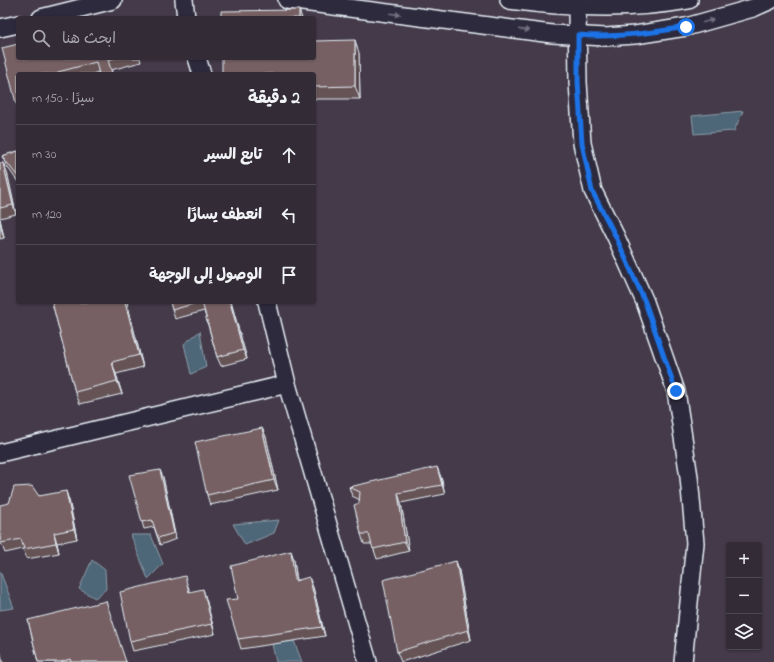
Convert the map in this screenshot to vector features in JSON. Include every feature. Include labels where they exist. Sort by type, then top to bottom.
[{"type":"street","points":[[49,16],[113,0]]},
{"type":"street","points":[[184,0],[186,16]]},
{"type":"street","points":[[287,0],[552,34],[605,37],[627,36],[686,27],[753,8],[771,0]]},
{"type":"street","points":[[509,0],[577,7],[614,8],[639,7],[689,0]]},
{"type":"street","points":[[577,7],[578,82],[582,143],[592,191],[616,237],[645,302],[676,391],[689,477],[695,543],[683,662]]},
{"type":"street","points":[[0,28],[16,24]]},
{"type":"street","points":[[198,60],[201,72]]},
{"type":"street","points":[[267,304],[287,384],[368,662]]},
{"type":"street","points":[[0,453],[287,384]]},
{"type":"water","points":[[743,111],[734,131],[694,134],[692,116]]},
{"type":"water","points":[[200,331],[206,367],[191,374],[184,344]]},
{"type":"water","points":[[279,520],[274,533],[245,545],[233,524]]},
{"type":"water","points":[[131,535],[151,535],[163,564],[148,579]]},
{"type":"water","points":[[92,560],[105,570],[106,589],[95,598],[79,589]]},
{"type":"water","points":[[0,571],[14,608],[0,610]]},
{"type":"water","points":[[294,641],[302,662],[276,662],[272,644]]},
{"type":"building","points":[[299,10],[299,16],[221,16],[221,11]]},
{"type":"building","points":[[355,40],[355,86],[316,87],[316,72],[222,72],[222,60],[316,60],[316,41]]},
{"type":"building","points":[[16,44],[16,60],[108,60],[112,72],[98,72],[96,62],[58,72],[16,72],[16,103],[2,48]]},
{"type":"building","points":[[16,152],[16,174],[2,156]]},
{"type":"building","points":[[0,163],[3,163],[13,205],[0,208]]},
{"type":"building","points":[[53,304],[126,304],[139,355],[112,362],[117,381],[75,392]]},
{"type":"building","points":[[170,304],[193,304],[172,310]]},
{"type":"building","points":[[203,304],[231,304],[243,350],[217,357]]},
{"type":"building","points":[[262,428],[274,480],[207,495],[195,442]]},
{"type":"building","points":[[437,467],[442,485],[398,493],[405,542],[373,549],[369,534],[361,534],[354,505],[359,503],[360,492],[349,487]]},
{"type":"building","points":[[160,470],[174,533],[158,538],[152,520],[142,522],[129,475]]},
{"type":"building","points":[[32,486],[39,496],[66,491],[74,529],[54,533],[56,543],[24,549],[21,539],[1,543],[0,505],[9,503],[14,487]]},
{"type":"building","points":[[291,551],[295,581],[309,577],[322,627],[238,639],[226,600],[238,599],[231,566]]},
{"type":"building","points":[[456,561],[468,630],[397,652],[383,580]]},
{"type":"building","points":[[185,576],[189,592],[203,589],[212,624],[130,641],[120,592]]},
{"type":"building","points":[[106,601],[126,662],[71,662],[70,659],[61,662],[38,662],[28,620]]},
{"type":"route","points":[[676,391],[645,302],[616,237],[592,191],[582,143],[578,82],[578,35],[605,37],[635,35],[686,27]]}]
